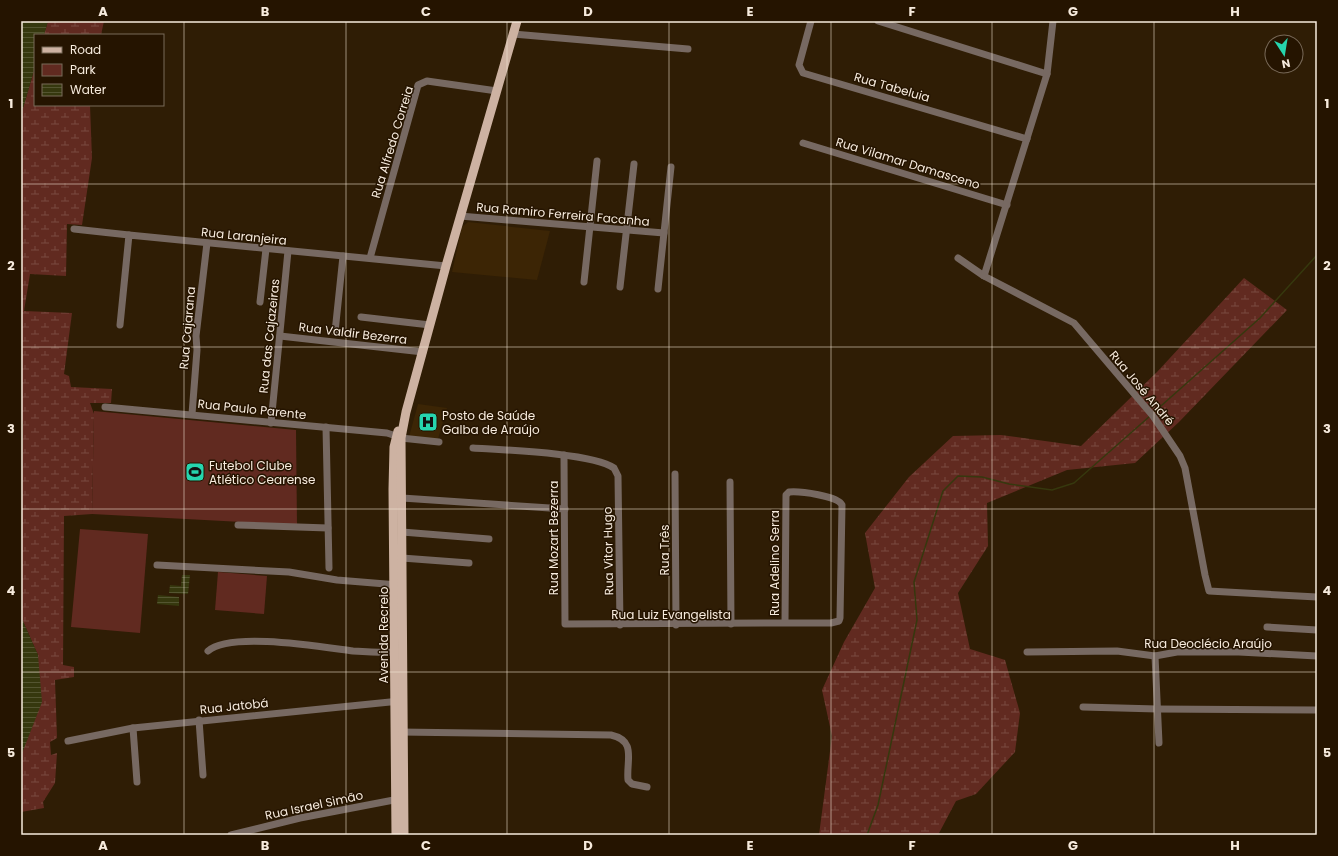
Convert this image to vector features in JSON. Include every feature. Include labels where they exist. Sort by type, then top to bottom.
[{"type":"main road","points":[[399,437],[460,216],[517,21]]},
{"type":"main road","name":"Avenida Recreio","points":[[398,585],[402,558],[402,498],[399,437]]},
{"type":"main road","name":"Avenida Recreio","points":[[396,835],[400,799],[400,732],[398,585],[393,489],[394,446],[399,437]]},
{"type":"main road","name":"Avenida Recreio","points":[[400,799],[404,835]]},
{"type":"street","name":"Rua Tabeluia","points":[[811,21],[798,66],[803,73],[1027,139]]},
{"type":"street","points":[[878,21],[1047,74]]},
{"type":"street","points":[[984,276],[1047,74],[1053,21]]},
{"type":"street","points":[[513,34],[688,49]]},
{"type":"street","name":"Rua Alfredo Correia","points":[[370,258],[418,85],[428,81],[497,91]]},
{"type":"street","name":"Rua Vilamar Damasceno","points":[[803,143],[1007,205]]},
{"type":"street","points":[[584,282],[597,161]]},
{"type":"street","points":[[620,287],[634,164]]},
{"type":"street","points":[[658,289],[671,167]]},
{"type":"street","name":"Rua Ramiro Ferreira Facanha","points":[[460,216],[664,233]]},
{"type":"street","name":"Rua Laranjeira","points":[[74,229],[446,266]]},
{"type":"street","points":[[120,325],[130,235]]},
{"type":"street","name":"Rua Cajarana","points":[[192,414],[197,350],[196,336],[207,243]]},
{"type":"street","points":[[260,302],[266,249]]},
{"type":"street","name":"Rua das Cajazeiras","points":[[271,423],[288,251]]},
{"type":"street","points":[[335,332],[343,256]]},
{"type":"street","name":"Rua José André","points":[[958,258],[984,276],[1074,323],[1146,406],[1180,456],[1186,473],[1205,575],[1210,591],[1317,597]]},
{"type":"street","points":[[361,317],[430,325]]},
{"type":"street","name":"Rua Valdir Bezerra","points":[[280,336],[423,352]]},
{"type":"street","name":"Rua Paulo Parente","points":[[105,408],[192,414],[271,423],[387,433],[399,437],[439,442]]},
{"type":"street","points":[[326,427],[329,568]]},
{"type":"street","points":[[473,448],[564,456]]},
{"type":"street","name":"Rua Vitor Hugo","points":[[564,456],[611,466],[616,470],[618,476],[620,625]]},
{"type":"street","name":"Rua Mozart Bezerra","points":[[564,456],[564,620]]},
{"type":"street","name":"Rua Três","points":[[675,474],[676,625]]},
{"type":"street","points":[[730,482],[731,624]]},
{"type":"street","name":"Rua Luiz Evangelista","points":[[564,620],[566,625],[831,623],[839,621],[842,505],[838,500],[800,492],[790,492],[786,495],[785,500]]},
{"type":"street","points":[[402,498],[564,509]]},
{"type":"street","name":"Rua Adelino Serra","points":[[783,623],[785,500]]},
{"type":"street","points":[[238,525],[328,528]]},
{"type":"street","points":[[402,532],[489,538]]},
{"type":"street","points":[[402,558],[469,563]]},
{"type":"street","points":[[157,565],[289,572],[337,580],[398,585]]},
{"type":"street","points":[[1267,627],[1317,630]]},
{"type":"street","points":[[208,651],[223,644],[251,641],[354,651],[399,652]]},
{"type":"street","name":"Rua Deoclécio Araújo","points":[[1027,652],[1117,651],[1155,656],[1186,652],[1317,656]]},
{"type":"street","points":[[1155,656],[1159,742]]},
{"type":"street","name":"Rua Jatobá","points":[[68,741],[133,728],[199,720],[399,701]]},
{"type":"street","points":[[1084,706],[1157,709],[1317,710]]},
{"type":"street","points":[[199,720],[203,775]]},
{"type":"street","points":[[133,728],[138,782]]},
{"type":"street","points":[[400,732],[611,734],[618,736],[627,744],[627,776],[630,783],[647,787]]},
{"type":"street","name":"Rua Israel Simão","points":[[230,835],[300,818],[400,799]]},
{"type":"shaded area","points":[[468,222],[550,231],[537,280],[452,272],[462,227]]},
{"type":"shaded area","name":"Posto de Saúde Galba de Araújo","points":[[418,404],[447,408],[438,439],[409,437]]},
{"type":"green space","points":[[48,21],[104,21],[101,34],[44,34]]},
{"type":"green space","points":[[34,70],[34,106],[90,106],[92,158],[82,225],[67,224],[66,276],[30,274],[24,311],[72,313],[64,374],[69,376],[71,387],[112,389],[111,403],[90,403],[94,414],[92,514],[64,516],[63,665],[74,667],[74,677],[55,680],[57,738],[50,742],[51,755],[57,753],[55,783],[43,802],[44,808],[21,812],[21,756],[38,655],[22,619],[21,604],[23,424],[21,413],[21,115]]},
{"type":"green space","points":[[1244,278],[1287,310],[1179,422],[1135,463],[1067,470],[987,503],[988,546],[958,593],[970,649],[1005,660],[1020,713],[1015,752],[976,794],[956,801],[938,835],[819,835],[832,736],[822,690],[844,642],[875,588],[865,533],[909,477],[953,436],[1001,435],[1081,446],[1157,372]]},
{"type":"green space","name":"Futebol Clube Atlético Cearense","points":[[94,411],[296,430],[297,525],[92,514]]},
{"type":"green space","points":[[80,529],[148,534],[140,633],[71,627]]},
{"type":"green space","points":[[218,572],[267,576],[264,614],[215,610]]},
{"type":"water","points":[[21,21],[48,21],[44,34],[34,34],[34,70],[21,115]]},
{"type":"water","points":[[182,575],[190,575],[188,594],[169,593],[170,585],[181,586]]},
{"type":"water","points":[[158,595],[179,597],[179,606],[157,604]]},
{"type":"water","points":[[21,604],[22,619],[38,655],[42,702],[21,756]]},
{"type":"waterway","points":[[1153,413],[1260,318],[1317,255]]},
{"type":"waterway","points":[[867,835],[878,805],[917,620],[914,582],[943,491],[958,476],[982,477],[1009,484],[1052,490],[1074,483],[1150,416]]},
{"type":"place","name":"Posto de Saúde Galba de Araújo","points":[[428,422]]},
{"type":"place","name":"Futebol Clube Atlético Cearense","points":[[195,472]]}]
